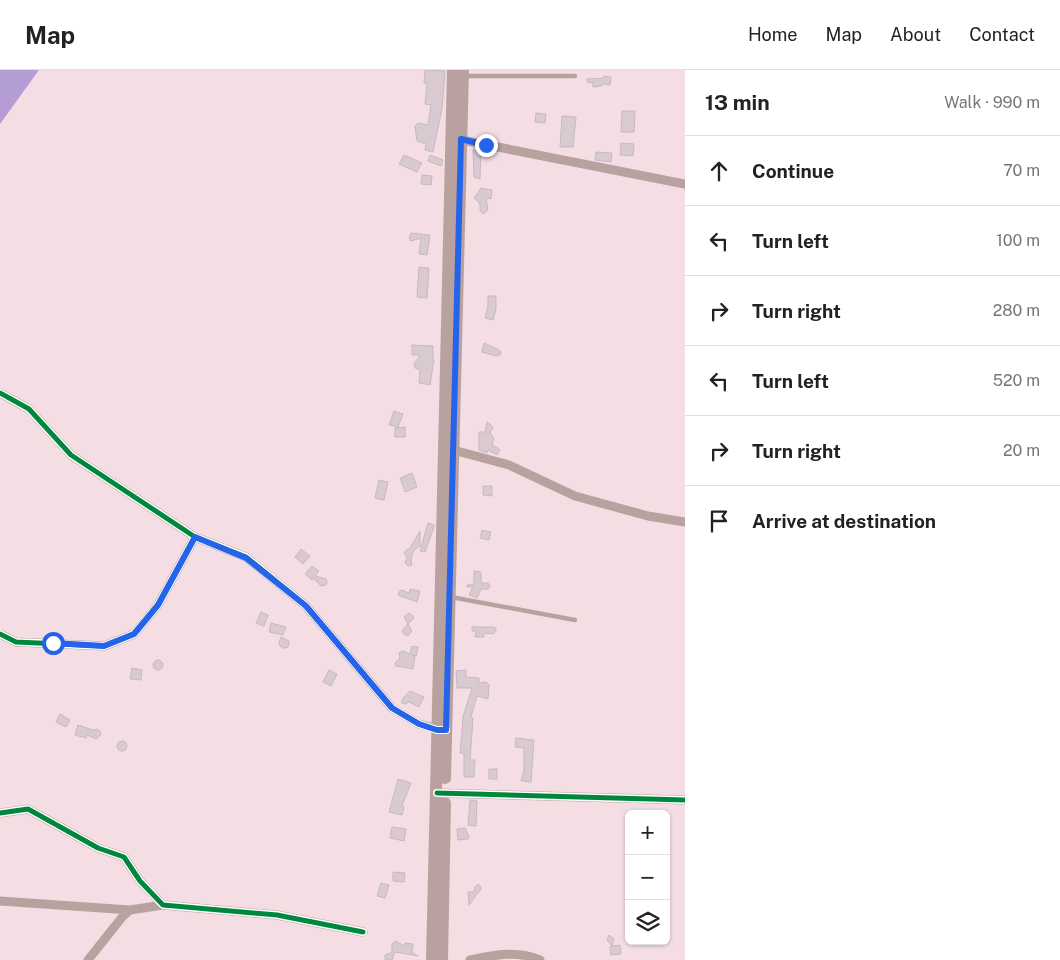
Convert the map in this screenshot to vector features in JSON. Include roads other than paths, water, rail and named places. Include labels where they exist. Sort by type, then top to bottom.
[{"type":"main road","points":[[442,960],[442,730],[458,73]]},
{"type":"main road","points":[[442,730],[449,596],[453,450],[456,139]]},
{"type":"main road","points":[[432,960],[441,793]]},
{"type":"street","points":[[456,139],[685,184]]},
{"type":"street","points":[[0,393],[29,409],[71,454],[195,537],[246,558],[254,564],[306,606],[392,708],[419,724],[442,730]]},
{"type":"street","points":[[453,450],[509,465],[575,496],[648,516],[685,522]]},
{"type":"street","points":[[0,634],[16,642],[104,646],[134,634],[158,605],[195,537]]},
{"type":"street","points":[[441,793],[685,800]]},
{"type":"street","points":[[0,813],[28,809],[98,848],[124,858],[140,881],[163,905]]},
{"type":"street","points":[[0,901],[130,910],[163,905],[278,915],[363,932]]},
{"type":"street","points":[[88,960],[123,916],[130,910]]},
{"type":"street","points":[[470,960],[501,953],[531,956],[540,960]]},
{"type":"lane","points":[[458,73],[575,76]]},
{"type":"lane","points":[[449,596],[575,620]]}]
